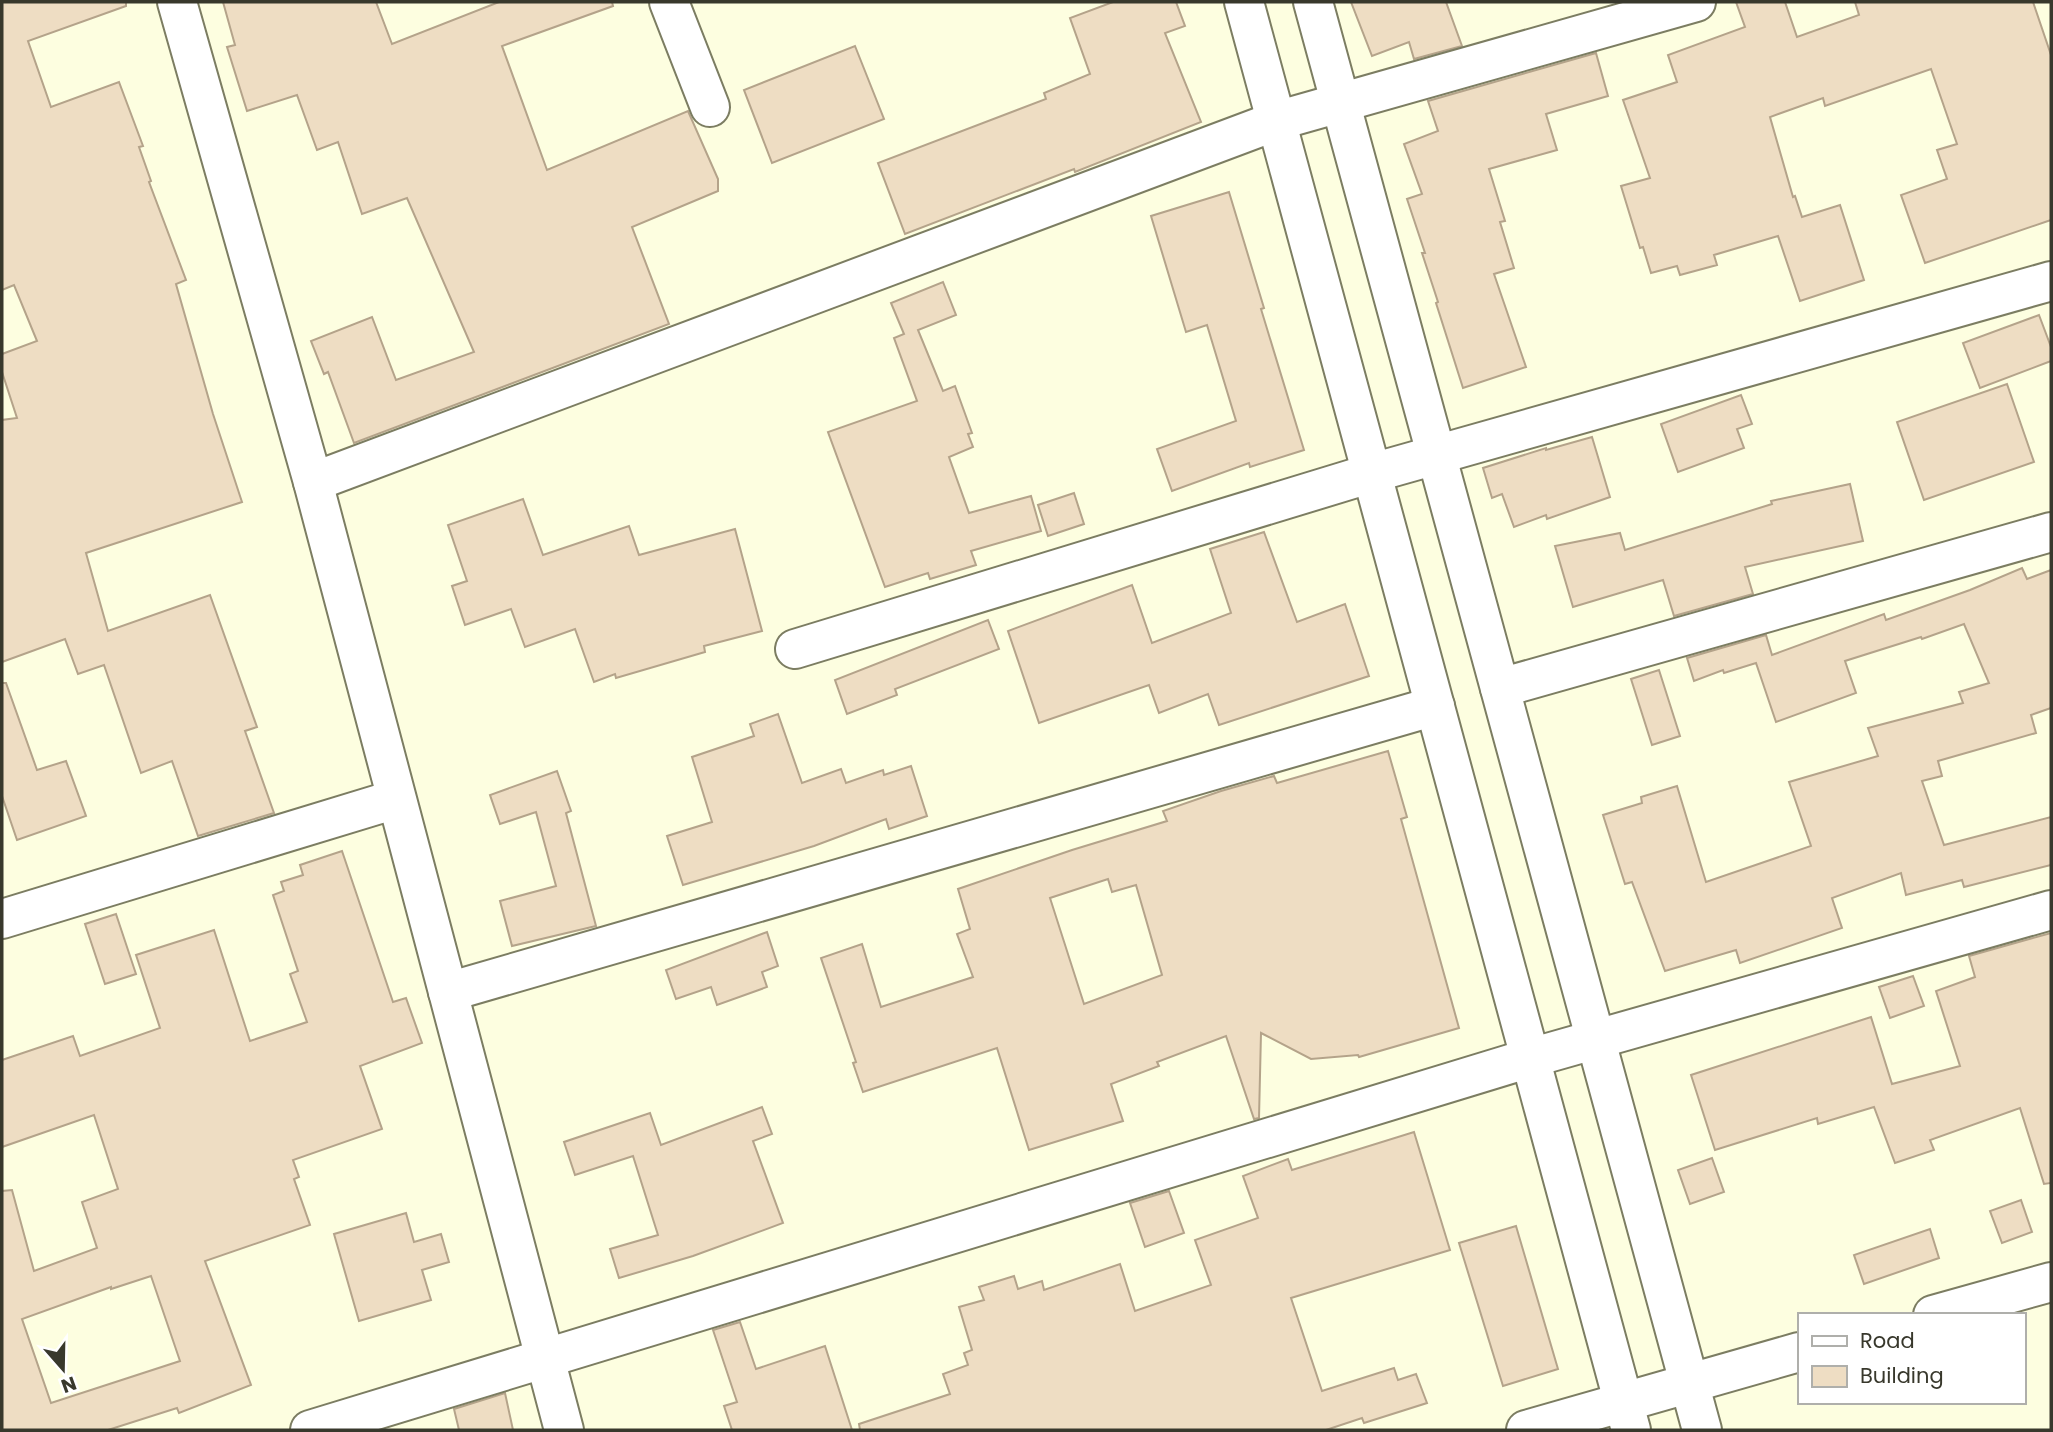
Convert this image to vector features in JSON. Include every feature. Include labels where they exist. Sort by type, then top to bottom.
[{"type":"street","points":[[177,2],[313,482],[564,1430]]},
{"type":"street","points":[[669,2],[710,107]]},
{"type":"street","points":[[1244,2],[1627,1416]]},
{"type":"street","points":[[1313,2],[1703,1430]]},
{"type":"street","points":[[313,482],[1276,121],[1696,2]]},
{"type":"street","points":[[795,649],[1371,473],[2051,281]]},
{"type":"street","points":[[1500,688],[2051,532]]},
{"type":"street","points":[[448,992],[1435,706]]},
{"type":"street","points":[[2,919],[396,799]]},
{"type":"street","points":[[310,1430],[1530,1058],[2051,910]]},
{"type":"street","points":[[1940,1313],[2051,1282]]},
{"type":"street","points":[[1526,1430],[1627,1416],[1690,1383],[1798,1352]]},
{"type":"building","points":[[2,2],[126,2],[126,6],[28,41],[51,107],[119,82],[143,146],[139,147],[151,181],[149,182],[186,280],[176,284],[213,414],[242,502],[86,553],[108,631],[210,595],[257,727],[245,731],[274,813],[198,836],[172,761],[141,773],[104,665],[78,674],[65,639],[2,662],[2,420],[17,418],[2,372],[2,354],[37,341],[14,285],[2,290]]},
{"type":"building","points":[[223,2],[376,2],[392,44],[499,2],[612,2],[613,6],[502,46],[547,170],[688,111],[718,179],[718,191],[632,227],[669,324],[354,443],[328,372],[324,374],[311,341],[372,317],[396,380],[474,352],[407,198],[362,214],[338,142],[317,150],[297,95],[247,111],[227,47],[235,45]]},
{"type":"building","points":[[1113,2],[1176,2],[1185,26],[1165,33],[1201,122],[1075,172],[1074,169],[905,234],[878,163],[1046,99],[1044,93],[1090,74],[1070,18]]},
{"type":"building","points":[[1351,2],[1446,2],[1462,46],[1414,59],[1409,42],[1372,56]]},
{"type":"building","points":[[1736,2],[1785,2],[1797,37],[1859,15],[1855,2],[2033,2],[2051,55],[2051,220],[1925,263],[1901,195],[1947,179],[1937,150],[1957,144],[1931,69],[1825,106],[1823,98],[1770,117],[1793,197],[1795,196],[1802,217],[1840,205],[1864,280],[1800,301],[1778,236],[1714,255],[1717,265],[1680,275],[1677,266],[1651,273],[1643,247],[1640,248],[1621,186],[1650,178],[1623,100],[1677,82],[1668,55],[1745,27]]},
{"type":"building","points":[[855,46],[884,119],[772,163],[744,90]]},
{"type":"building","points":[[1596,53],[1608,96],[1546,114],[1557,150],[1489,169],[1505,221],[1500,222],[1514,268],[1494,274],[1526,367],[1463,388],[1407,199],[1422,194],[1404,144],[1438,131],[1428,101]]},
{"type":"building","points":[[1229,192],[1304,450],[1250,467],[1249,463],[1172,491],[1157,449],[1236,421],[1207,325],[1186,332],[1151,216]]},
{"type":"building","points":[[943,282],[956,315],[918,330],[943,391],[955,386],[972,433],[968,434],[973,447],[949,457],[969,513],[1031,496],[1041,531],[971,551],[976,565],[930,579],[928,573],[885,587],[828,432],[917,401],[894,338],[904,334],[891,303]]},
{"type":"building","points":[[2039,315],[2051,347],[2051,361],[1980,388],[1963,343]]},
{"type":"building","points":[[2007,384],[2034,462],[1924,500],[1897,422]]},
{"type":"building","points":[[1741,395],[1752,424],[1737,429],[1744,448],[1678,472],[1661,424]]},
{"type":"building","points":[[1592,437],[1610,497],[1547,519],[1546,515],[1514,527],[1502,494],[1492,498],[1483,468]]},
{"type":"building","points":[[1850,484],[1863,541],[1745,567],[1753,594],[1674,616],[1663,580],[1573,607],[1555,546],[1620,533],[1625,550],[1772,504],[1771,501]]},
{"type":"building","points":[[1074,493],[1084,524],[1048,536],[1038,505]]},
{"type":"building","points":[[523,499],[543,555],[629,526],[639,555],[735,529],[762,631],[704,646],[705,652],[616,678],[615,674],[594,682],[575,629],[525,647],[511,609],[465,625],[452,586],[467,581],[448,525]]},
{"type":"building","points":[[1264,532],[1297,622],[1345,604],[1369,676],[1219,725],[1208,694],[1159,713],[1149,685],[1039,723],[1008,631],[1132,585],[1152,643],[1231,613],[1210,549]]},
{"type":"building","points":[[2022,568],[2027,579],[2051,570],[2051,708],[2031,715],[2036,733],[1938,761],[1942,776],[1922,781],[1944,845],[2051,817],[2051,865],[1964,887],[1962,880],[1906,895],[1901,873],[1832,898],[1842,928],[1740,963],[1736,950],[1665,971],[1632,882],[1625,884],[1603,815],[1642,803],[1641,797],[1677,786],[1706,882],[1811,846],[1789,782],[1878,756],[1868,728],[1963,703],[1959,692],[1989,683],[1964,624],[1845,661],[1856,693],[1776,722],[1756,663],[1724,673],[1723,670],[1694,681],[1687,658],[1766,635],[1772,655],[1884,614],[1886,620]]},
{"type":"building","points":[[988,620],[999,649],[895,689],[897,695],[847,714],[835,680]]},
{"type":"building","points":[[1659,670],[1680,736],[1652,745],[1631,679]]},
{"type":"building","points":[[2,683],[6,683],[37,770],[66,761],[86,816],[17,840],[2,796]]},
{"type":"building","points":[[778,714],[802,783],[841,769],[846,783],[883,770],[884,775],[911,766],[927,816],[889,829],[886,819],[814,846],[683,885],[667,836],[712,822],[692,757],[754,736],[750,724]]},
{"type":"building","points":[[1388,751],[1407,817],[1401,819],[1459,1028],[1359,1057],[1311,1059],[1261,1033],[1259,1118],[1254,1119],[1226,1036],[1157,1062],[1159,1066],[1111,1084],[1123,1121],[1029,1150],[997,1048],[863,1092],[853,1063],[856,1062],[821,958],[862,944],[881,1007],[973,977],[957,934],[970,929],[958,889],[1167,821],[1163,811],[1221,791],[1274,776],[1277,783]],"holes":[[[1108,879],[1112,892],[1136,885],[1162,975],[1084,1004],[1050,898]]]},
{"type":"building","points":[[557,771],[571,811],[566,813],[596,926],[512,946],[500,901],[556,886],[536,812],[500,824],[490,795]]},
{"type":"building","points":[[342,851],[393,1002],[406,998],[422,1043],[360,1066],[382,1129],[293,1160],[299,1177],[294,1179],[310,1225],[205,1261],[251,1385],[179,1413],[177,1408],[108,1430],[2,1430],[2,1191],[12,1190],[34,1271],[97,1248],[82,1202],[118,1189],[94,1115],[2,1147],[2,1060],[73,1036],[80,1056],[160,1028],[136,955],[214,930],[250,1041],[307,1022],[290,974],[298,971],[273,895],[284,891],[281,882],[303,875],[300,865]],"holes":[[[151,1276],[180,1361],[51,1403],[22,1319],[111,1287]]]},
{"type":"building","points":[[116,914],[136,974],[105,984],[85,924]]},
{"type":"building","points":[[767,932],[778,966],[762,972],[767,987],[717,1005],[711,987],[676,999],[666,970]]},
{"type":"building","points":[[2051,933],[2051,1183],[2044,1184],[2020,1108],[1930,1140],[1934,1150],[1895,1163],[1874,1107],[1818,1124],[1817,1118],[1715,1150],[1691,1075],[1871,1017],[1892,1084],[1960,1066],[1936,991],[1975,977],[1969,956]]},
{"type":"building","points":[[1913,976],[1924,1006],[1890,1018],[1879,987]]},
{"type":"building","points":[[762,1107],[772,1134],[753,1141],[783,1223],[693,1256],[619,1278],[610,1249],[658,1235],[633,1156],[575,1175],[564,1142],[650,1113],[661,1145]]},
{"type":"building","points":[[1414,1132],[1450,1250],[1291,1298],[1322,1391],[1394,1368],[1398,1380],[1416,1374],[1427,1403],[1364,1423],[1362,1418],[1326,1430],[860,1430],[859,1424],[950,1394],[943,1374],[968,1365],[964,1353],[972,1350],[959,1307],[984,1300],[979,1287],[1014,1276],[1018,1289],[1042,1281],[1044,1290],[1120,1264],[1135,1311],[1211,1285],[1195,1240],[1258,1218],[1243,1176],[1288,1159],[1292,1170]]},
{"type":"building","points":[[1712,1158],[1724,1192],[1690,1204],[1678,1170]]},
{"type":"building","points":[[1169,1191],[1184,1233],[1145,1247],[1130,1203]]},
{"type":"building","points":[[2021,1200],[2032,1232],[2002,1243],[1990,1211]]},
{"type":"building","points":[[406,1213],[414,1242],[441,1234],[449,1262],[422,1270],[431,1300],[359,1321],[334,1234]]},
{"type":"building","points":[[1516,1226],[1558,1369],[1503,1386],[1459,1243]]},
{"type":"building","points":[[1930,1229],[1939,1258],[1864,1284],[1854,1255]]},
{"type":"building","points":[[740,1322],[756,1369],[825,1346],[852,1430],[732,1430],[724,1406],[737,1402],[713,1330]]},
{"type":"building","points":[[505,1393],[513,1430],[459,1430],[454,1409]]}]
